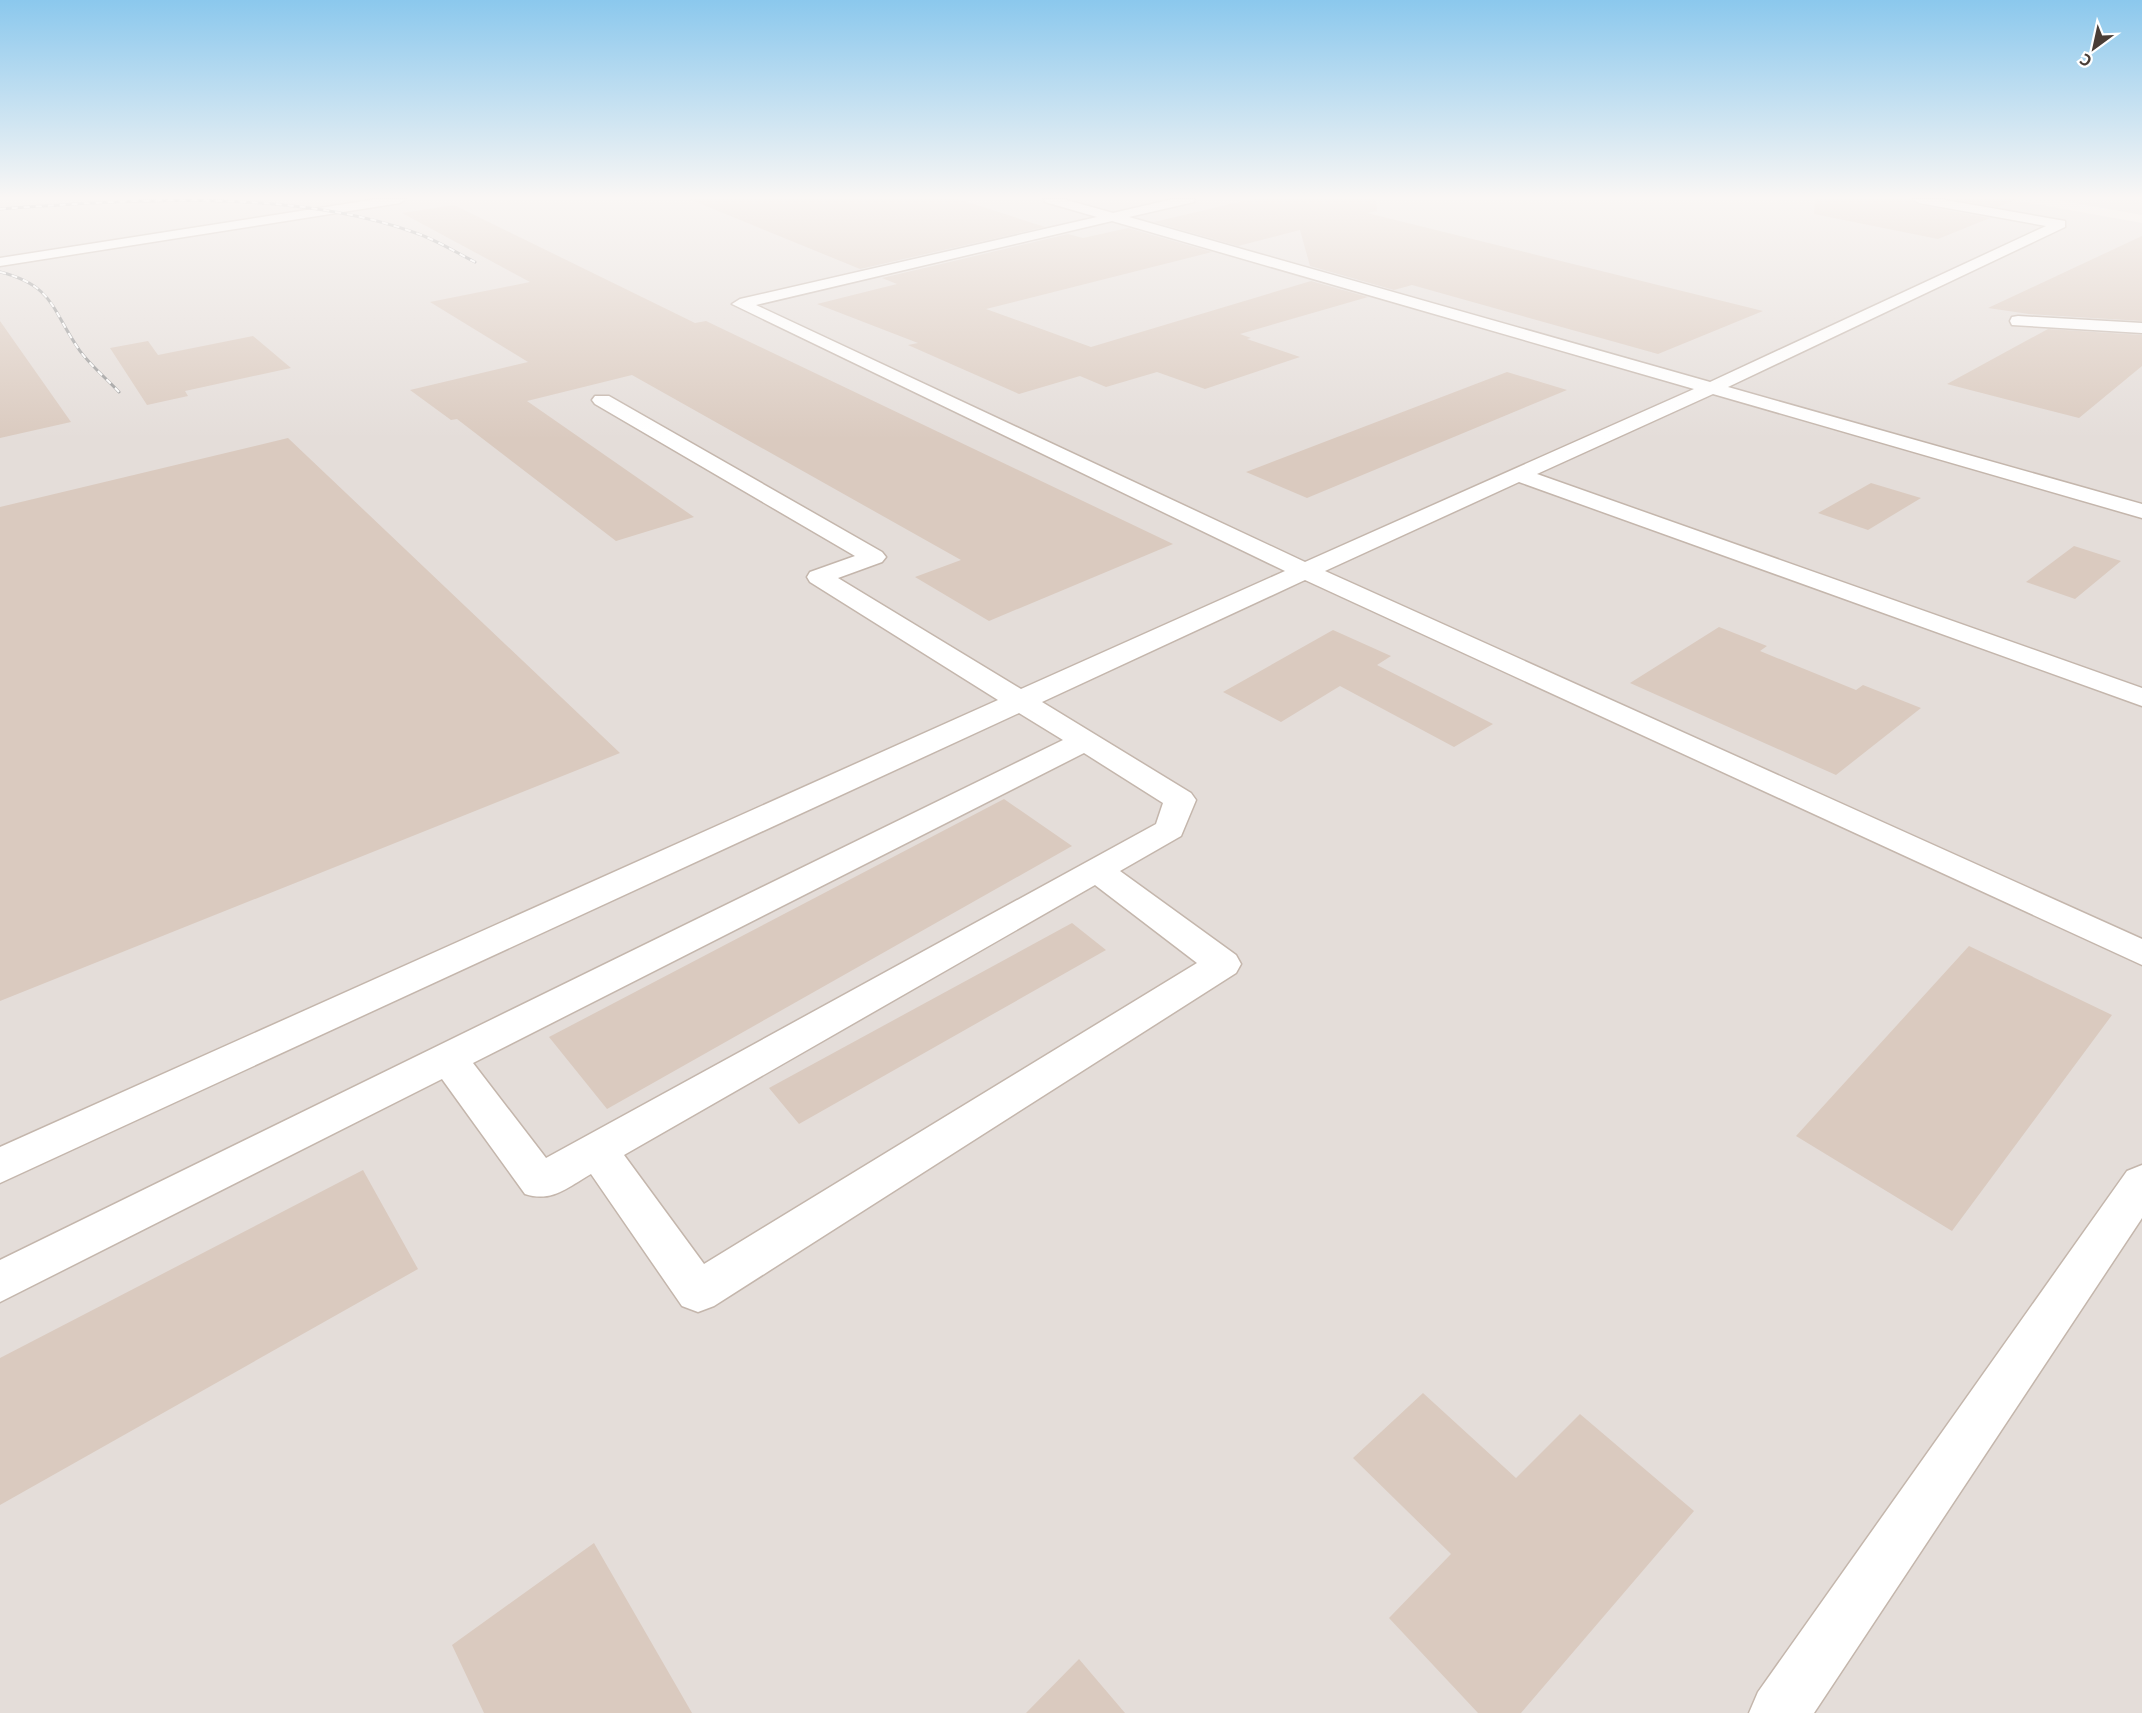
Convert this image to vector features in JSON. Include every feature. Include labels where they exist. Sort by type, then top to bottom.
[{"type":"lane","points":[[847,279],[740,304],[1305,571],[2142,953]]},
{"type":"lane","points":[[1328,279],[2142,511]]},
{"type":"lane","points":[[0,1166],[1711,388],[1943,279]]},
{"type":"lane","points":[[2018,321],[2142,328]]},
{"type":"lane","points":[[448,1058],[540,1182],[1170,829],[1179,800],[819,577],[874,556],[602,400]]},
{"type":"lane","points":[[1519,474],[2142,698]]},
{"type":"lane","points":[[0,1282],[1085,741]]},
{"type":"lane","points":[[597,1150],[698,1292],[1223,964],[1097,870]]},
{"type":"lane","points":[[1779,1713],[2142,1183]]},
{"type":"shaded area","points":[[0,279],[2142,279],[2142,1713],[0,1713]]},
{"type":"building","points":[[524,279],[605,279],[695,323],[706,321],[1173,544],[989,621],[915,577],[961,560],[632,375],[527,401],[694,517],[616,541],[457,419],[451,420],[410,390],[528,362],[430,302],[530,282]]},
{"type":"building","points":[[884,279],[1105,279],[986,309],[1091,347],[1311,281],[1368,297],[1240,334],[1251,338],[1247,339],[1300,357],[1205,389],[1157,372],[1106,387],[1080,376],[1019,394],[908,345],[918,343],[817,304],[897,284]]},
{"type":"building","points":[[1355,279],[1633,279],[1763,311],[1658,354],[1412,285],[1394,290]]},
{"type":"building","points":[[2050,279],[2142,279],[2142,321],[2029,314],[1988,308]]},
{"type":"building","points":[[0,321],[71,422],[0,438]]},
{"type":"building","points":[[2048,329],[2142,335],[2142,366],[2079,418],[1947,384]]},
{"type":"building","points":[[253,336],[291,368],[185,391],[188,396],[147,405],[110,348],[148,341],[158,355]]},
{"type":"building","points":[[1507,372],[1567,390],[1307,498],[1246,472]]},
{"type":"building","points":[[288,438],[620,753],[0,1001],[0,507]]},
{"type":"building","points":[[1871,483],[1921,498],[1868,530],[1818,513]]},
{"type":"building","points":[[2074,546],[2121,561],[2075,599],[2026,582]]},
{"type":"building","points":[[1719,627],[1767,646],[1760,651],[1856,690],[1863,685],[1921,708],[1836,775],[1630,683]]},
{"type":"building","points":[[1333,630],[1391,656],[1377,665],[1493,724],[1454,747],[1340,686],[1281,722],[1223,692]]},
{"type":"building","points":[[1004,799],[1072,846],[607,1109],[549,1037]]},
{"type":"building","points":[[1072,923],[1106,950],[799,1124],[769,1088]]},
{"type":"building","points":[[1969,946],[2112,1015],[1952,1231],[1796,1136]]},
{"type":"building","points":[[363,1170],[418,1269],[0,1505],[0,1358]]},
{"type":"building","points":[[1423,1393],[1516,1478],[1580,1414],[1694,1511],[1521,1713],[1478,1713],[1389,1618],[1451,1554],[1353,1458]]},
{"type":"building","points":[[594,1543],[692,1713],[484,1713],[452,1645]]},
{"type":"building","points":[[1079,1659],[1125,1713],[1026,1713]]},
{"type":"railway","points":[[20,279],[32,284],[50,301],[80,351],[119,392]]}]
